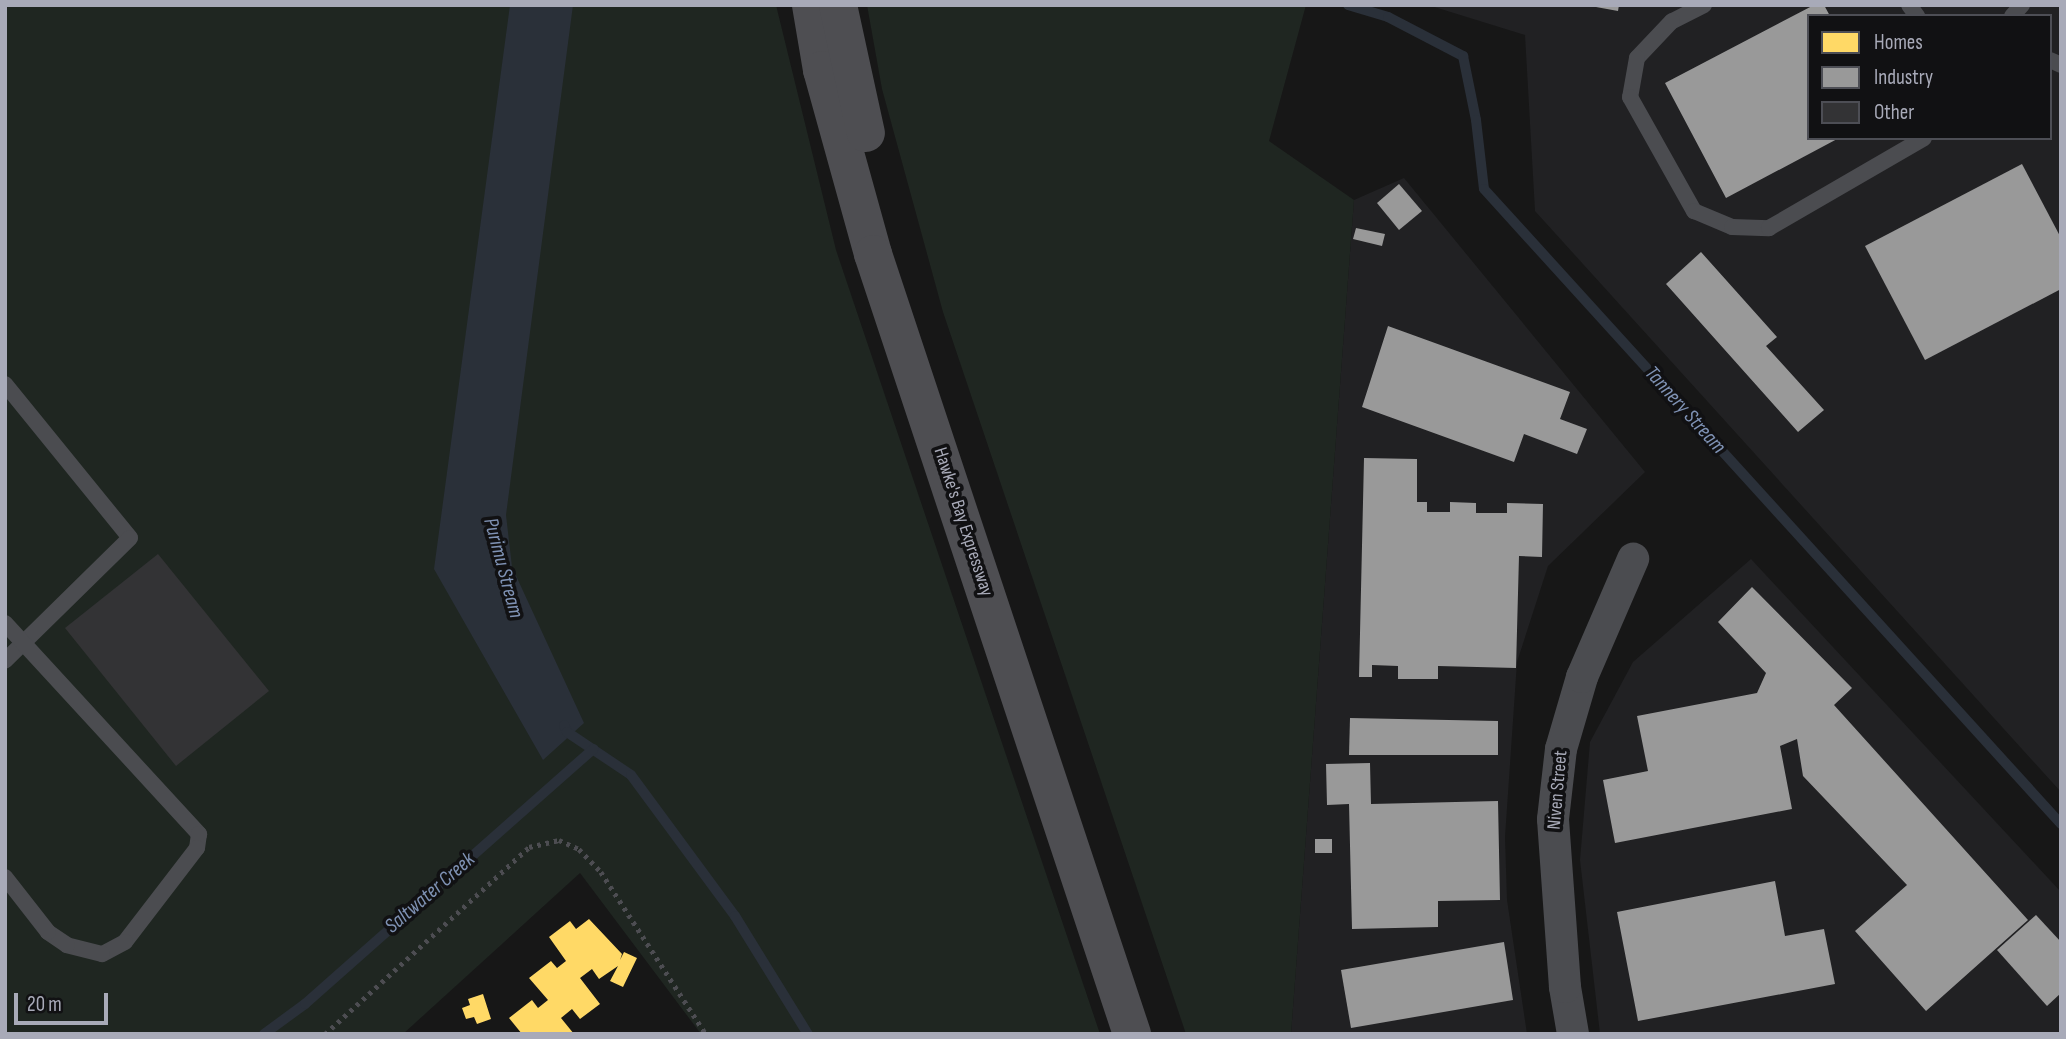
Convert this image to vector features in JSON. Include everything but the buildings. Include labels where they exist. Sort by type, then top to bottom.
[{"type":"highway","name":"Hawke's Bay Expressway","points":[[811,5],[822,69],[873,254],[1132,1034]]},
{"type":"highway","name":"Hawke's Bay Expressway","points":[[838,5],[878,188],[1156,1034]]},
{"type":"street","name":"Niven Street","points":[[1573,1034],[1565,987],[1553,819],[1561,749],[1582,677],[1633,559]]},
{"type":"lane","points":[[1704,5],[1672,21],[1637,58],[1630,97],[1694,211],[1732,227],[1769,228],[1921,140]]},
{"type":"lane","points":[[5,384],[130,538],[5,661]]},
{"type":"lane","points":[[5,623],[199,834],[197,848],[125,942],[102,954],[67,945],[47,932],[5,877]]},
{"type":"path","points":[[325,1034],[529,846],[559,840],[579,849],[601,872],[706,1034]]},
{"type":"shaded area","points":[[5,5],[776,5],[836,250],[1100,1034],[701,1034],[580,873],[403,1034],[5,1034]]},
{"type":"shaded area","points":[[867,5],[1306,5],[1269,141],[1354,200],[1291,1034],[1186,1034],[943,312],[882,89]]},
{"type":"shaded area","points":[[1428,5],[2061,5],[2061,792],[1535,211],[1525,35]]},
{"type":"shaded area","points":[[1404,178],[1645,472],[1548,566],[1517,662],[1505,837],[1507,900],[1527,1034],[1291,1034],[1354,200]]},
{"type":"shaded area","points":[[1751,559],[2061,892],[2061,1034],[1600,1034],[1580,860],[1590,742],[1633,662]]},
{"type":"water","points":[[510,5],[573,5],[506,515],[512,567],[584,723],[543,760],[434,569]]},
{"type":"waterway","name":"Tannery Stream","points":[[1348,5],[1388,17],[1463,56],[1476,120],[1484,189],[2061,824]]},
{"type":"waterway","name":"Purimu Stream","points":[[564,725],[567,732],[631,775],[735,916],[808,1034]]},
{"type":"waterway","name":"Saltwater Creek","points":[[264,1034],[305,1004],[593,749]]}]
